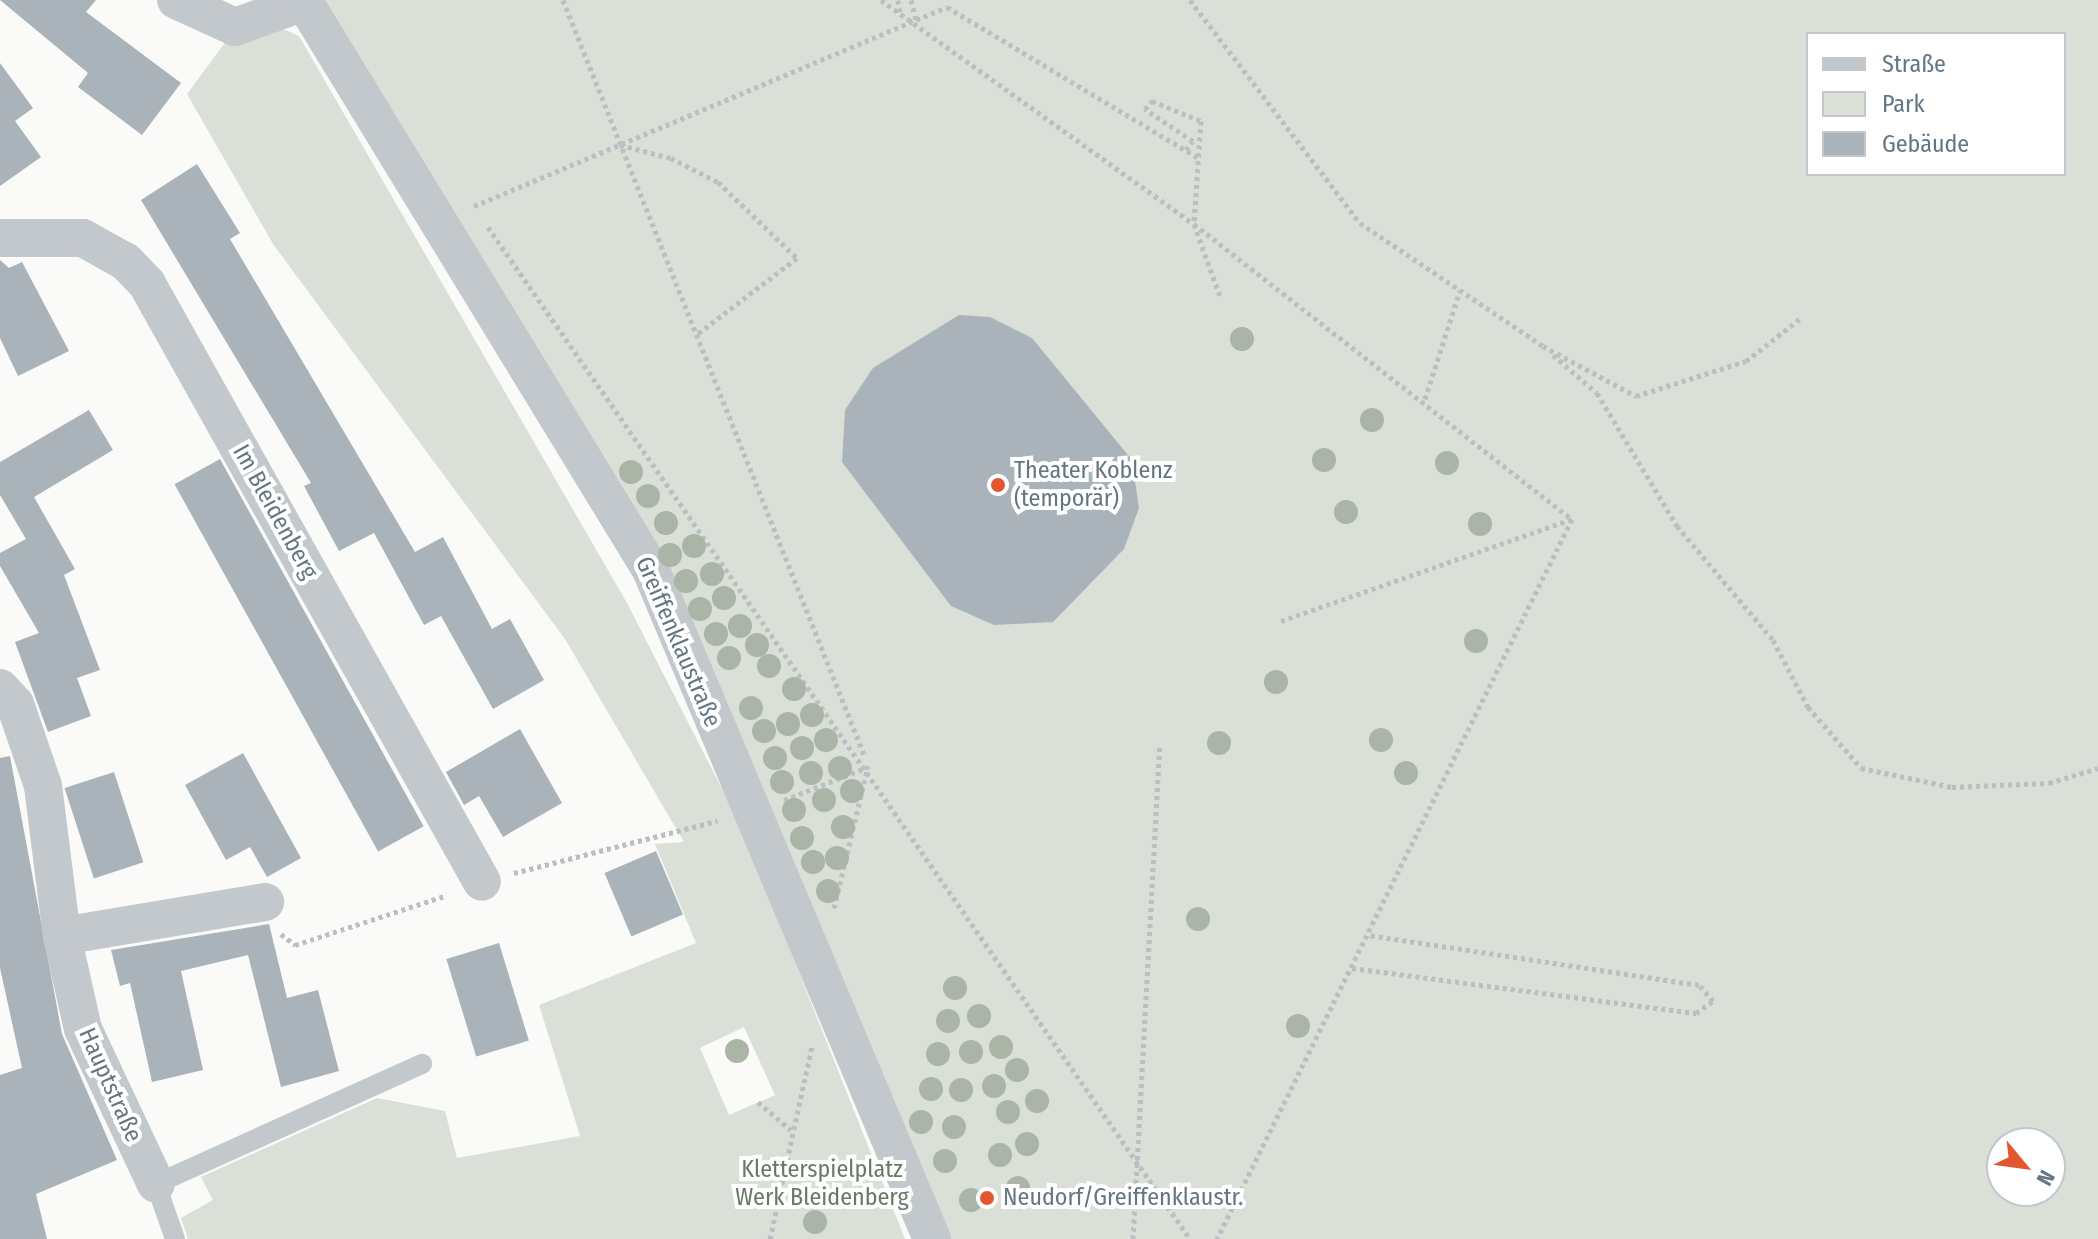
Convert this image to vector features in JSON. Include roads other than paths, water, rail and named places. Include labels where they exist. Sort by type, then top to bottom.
[{"type":"street","points":[[176,0],[235,27],[303,1]]},
{"type":"street","name":"Greiffenklaustraße","points":[[303,1],[651,570],[750,813],[932,1239]]},
{"type":"street","name":"Im Bleidenberg","points":[[0,238],[83,238],[126,262],[147,284],[466,888]]},
{"type":"street","name":"Hauptstraße","points":[[0,688],[15,704],[43,786],[62,936],[97,1067],[156,1184]]},
{"type":"street","points":[[62,936],[265,902]]},
{"type":"lane","points":[[175,1239],[156,1184],[422,1064]]},
{"type":"place","name":"Theater Koblenz (temporär)","points":[[998,485]]},
{"type":"place","name":"Neudorf/Greiffenklaustr.","points":[[987,1198]]},
{"type":"park label","name":"Kletterspielplatz Werk Bleidenberg","points":[[822,1184]]}]
